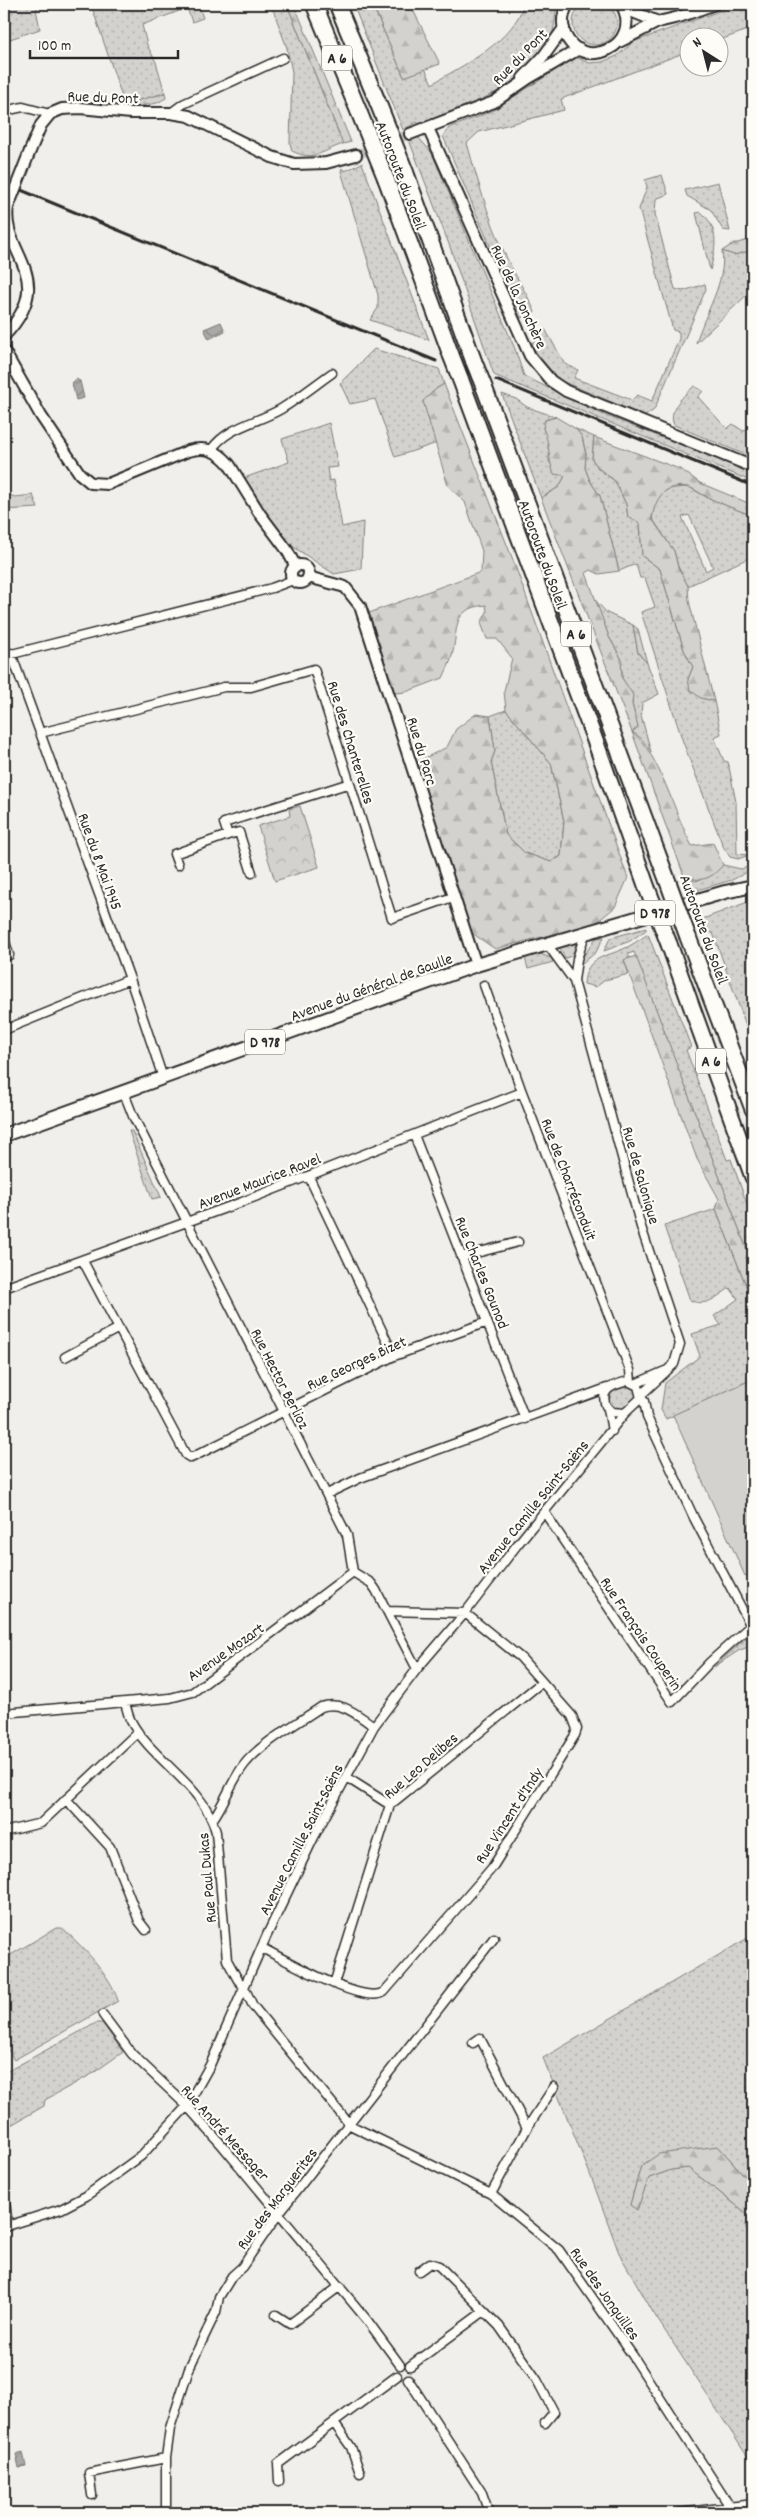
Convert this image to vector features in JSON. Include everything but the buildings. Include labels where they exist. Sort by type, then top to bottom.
[{"type":"highway","name":"Autoroute du Soleil","points":[[314,4],[386,179],[597,746],[753,1177]]},
{"type":"highway","name":"Autoroute du Soleil","points":[[337,4],[405,171],[474,362],[753,1109]]},
{"type":"main road","name":"D 978","points":[[725,892],[753,877]]},
{"type":"main road","name":"D 978","points":[[725,892],[753,886]]},
{"type":"main road","name":"Avenue du Général de Gaulle","points":[[4,1135],[476,965],[725,892]]},
{"type":"street","points":[[568,4],[564,14],[564,28],[571,43],[589,53],[601,53],[658,22],[716,4]]},
{"type":"street","points":[[622,6],[658,22]]},
{"type":"street","points":[[618,43],[626,27],[622,6]]},
{"type":"street","name":"Rue du Pont","points":[[494,102],[543,57],[564,28]]},
{"type":"street","name":"Rue du Pont","points":[[410,134],[494,102],[529,78],[579,49]]},
{"type":"street","points":[[171,113],[183,104],[282,58]]},
{"type":"street","points":[[4,110],[23,107],[50,114]]},
{"type":"street","name":"Rue du Pont","points":[[4,336],[23,309],[27,288],[24,272],[6,220],[8,207],[41,125],[50,114],[71,108],[131,113],[171,113],[189,116],[272,157],[294,164],[326,163],[356,155]]},
{"type":"street","name":"Rue de la Jonchère","points":[[428,128],[530,356],[551,381],[566,392],[753,467]]},
{"type":"street","points":[[4,351],[46,423],[80,474],[91,483],[108,484],[188,451],[200,448],[211,450],[223,457],[229,464],[260,514],[287,550],[296,567]]},
{"type":"street","points":[[211,450],[217,441],[228,432],[282,408],[332,372]]},
{"type":"street","points":[[8,654],[272,588],[293,580],[300,583],[308,577],[306,568],[296,567]]},
{"type":"street","points":[[293,580],[292,571],[296,567]]},
{"type":"street","name":"Rue du Parc","points":[[308,577],[345,588],[360,606],[476,965]]},
{"type":"street","name":"Rue du 8 Mai 1945","points":[[8,654],[40,733],[130,980],[163,1078]]},
{"type":"street","name":"Rue des Chanterelles","points":[[40,733],[224,687],[251,687],[314,669],[392,918],[453,897]]},
{"type":"street","points":[[228,835],[224,823],[350,783]]},
{"type":"street","points":[[178,865],[174,854],[239,832],[252,873]]},
{"type":"street","name":"Rue de Salonique","points":[[574,982],[577,959],[585,934]]},
{"type":"street","points":[[4,938],[10,955]]},
{"type":"street","name":"Rue de Salonique","points":[[547,944],[574,982],[641,1227],[680,1344],[674,1364],[641,1396]]},
{"type":"street","points":[[561,963],[577,959]]},
{"type":"street","points":[[4,1030],[130,980]]},
{"type":"street","name":"Rue de Charréconduit","points":[[484,985],[522,1092],[630,1370],[633,1383]]},
{"type":"street","name":"Avenue Maurice Ravel","points":[[4,1288],[83,1261],[309,1177],[522,1092]]},
{"type":"street","name":"Rue Hector Berlioz","points":[[124,1093],[130,1112],[347,1535],[353,1572]]},
{"type":"street","name":"Rue Charles Gounod","points":[[414,1135],[526,1419]]},
{"type":"street","points":[[309,1177],[394,1356]]},
{"type":"street","points":[[461,1257],[518,1242]]},
{"type":"street","points":[[66,1357],[119,1328],[83,1261]]},
{"type":"street","name":"Rue Georges Bizet","points":[[119,1328],[186,1455],[191,1458],[394,1356],[487,1322]]},
{"type":"street","points":[[326,1494],[360,1478],[608,1388],[633,1383],[665,1371]]},
{"type":"street","points":[[633,1383],[641,1396],[647,1417],[694,1518],[752,1628]]},
{"type":"street","points":[[608,1388],[604,1394],[612,1431]]},
{"type":"street","points":[[590,1396],[620,1414],[629,1411],[641,1396]]},
{"type":"street","points":[[629,1411],[647,1417]]},
{"type":"street","name":"Avenue Camille Saint-Saëns","points":[[6,2227],[61,2209],[86,2196],[141,2156],[187,2106],[210,2065],[314,1837],[374,1726],[417,1669],[465,1613],[517,1545],[629,1411]]},
{"type":"street","name":"Rue François Couperin","points":[[544,1513],[672,1702],[710,1662],[752,1628]]},
{"type":"street","points":[[353,1572],[370,1583],[417,1669]]},
{"type":"street","name":"Avenue Mozart","points":[[4,1713],[170,1698],[192,1692],[353,1572]]},
{"type":"street","points":[[387,1611],[465,1613]]},
{"type":"street","name":"Rue Vincent d'Indy","points":[[262,1948],[334,1984],[374,1996],[384,1992],[492,1868],[577,1729],[572,1716],[522,1658],[465,1613]]},
{"type":"street","name":"Rue Leo Delibes","points":[[334,1984],[390,1805],[542,1682]]},
{"type":"street","name":"Rue Paul Dukas","points":[[125,1703],[138,1732],[187,1784],[213,1819],[216,1832],[227,1960],[234,1975],[244,1987],[253,2006],[350,2125]]},
{"type":"street","points":[[213,1819],[221,1808],[230,1785],[249,1759],[321,1707],[331,1704],[342,1705],[374,1726]]},
{"type":"street","points":[[4,1832],[41,1822],[138,1732]]},
{"type":"street","points":[[346,1777],[390,1805]]},
{"type":"street","points":[[66,1799],[110,1847],[139,1921],[146,1930]]},
{"type":"street","name":"Rue des Marguerites","points":[[166,2513],[166,2458],[175,2411],[190,2366],[216,2312],[220,2297],[232,2276],[242,2267],[279,2213],[350,2125],[494,1938]]},
{"type":"street","points":[[237,2004],[253,2006]]},
{"type":"street","name":"Rue André Messager","points":[[103,2015],[132,2054],[187,2106],[279,2213],[340,2286],[400,2365]]},
{"type":"street","points":[[473,2043],[480,2038],[526,2128]]},
{"type":"street","points":[[491,2194],[526,2128],[554,2087]]},
{"type":"street","name":"Rue des Jonquilles","points":[[350,2125],[491,2194],[559,2250],[574,2269],[732,2511]]},
{"type":"street","points":[[4,2194],[6,2227]]},
{"type":"street","points":[[420,2271],[430,2263],[439,2266],[499,2326],[537,2380],[554,2412],[546,2424]]},
{"type":"street","points":[[276,2315],[290,2324],[340,2286]]},
{"type":"street","points":[[410,2366],[412,2373],[408,2379],[402,2380],[397,2376],[396,2370],[400,2365],[410,2366],[483,2312]]},
{"type":"street","points":[[279,2481],[278,2464],[397,2376]]},
{"type":"street","points":[[408,2379],[482,2493],[489,2513]]},
{"type":"street","points":[[334,2423],[351,2446],[360,2473]]},
{"type":"street","points":[[92,2495],[89,2472],[166,2458]]},
{"type":"street","points":[[679,2513],[732,2511],[753,2504]]},
{"type":"green space","points":[[595,1],[607,5],[613,11],[617,23],[613,35],[607,41],[595,45],[583,41],[577,35],[573,23],[577,11],[583,5]]},
{"type":"green space","points":[[4,4],[54,4],[36,9],[40,29],[4,41]]},
{"type":"green space","points":[[91,4],[198,4],[203,18],[192,22],[187,8],[142,25],[147,45],[156,62],[165,93],[133,102],[135,107],[125,106]]},
{"type":"green space","points":[[271,4],[287,4],[343,144],[318,154],[306,156],[292,151],[290,143],[292,72],[287,48]]},
{"type":"green space","points":[[287,4],[294,4],[351,142],[343,144]]},
{"type":"green space","points":[[353,4],[372,4],[404,77],[425,68],[432,84],[486,51],[498,41],[518,18],[524,4],[558,4],[550,37],[525,71],[512,82],[483,98],[420,125],[417,122],[403,130]]},
{"type":"green space","points":[[372,4],[410,4],[440,64],[404,77]]},
{"type":"green space","points":[[637,4],[684,4],[661,9],[643,7]]},
{"type":"green space","points":[[739,4],[753,4],[753,28],[730,36],[730,28],[680,28],[680,54],[561,99],[564,110],[479,132],[467,143],[493,226],[507,259],[535,312],[521,318],[443,136],[449,128],[490,112],[576,57],[589,63],[602,62],[617,56],[633,42]]},
{"type":"green space","points":[[165,93],[166,98],[157,103],[135,107],[132,102]]},
{"type":"green space","points":[[418,137],[432,153],[515,349],[524,376],[602,414],[753,473],[753,482],[494,375],[450,247],[409,140]]},
{"type":"green space","points":[[362,163],[429,340],[370,320],[378,308],[378,295],[341,171],[342,168],[345,171]]},
{"type":"green space","points":[[662,175],[668,194],[656,199],[655,214],[675,289],[683,291],[705,284],[706,289],[654,410],[645,416],[559,380],[537,354],[532,344],[537,335],[545,329],[565,364],[578,370],[574,378],[632,400],[637,395],[652,401],[679,339],[679,332],[673,330],[639,209],[647,187],[645,180]]},
{"type":"green space","points":[[718,182],[730,231],[723,230],[711,210],[687,196],[685,190]]},
{"type":"green space","points":[[701,212],[707,218],[714,232],[715,246],[710,270],[696,213]]},
{"type":"green space","points":[[753,239],[753,250],[734,255],[722,251],[733,244]]},
{"type":"green space","points":[[753,250],[753,289],[696,343],[718,286],[723,263],[722,251],[734,255]]},
{"type":"green space","points":[[374,349],[439,369],[444,384],[424,401],[437,443],[395,457],[375,399],[350,404],[340,383]]},
{"type":"green space","points":[[444,384],[513,560],[628,878],[615,907],[596,923],[495,949],[472,933],[417,762],[447,747],[456,729],[476,714],[490,716],[495,751],[491,762],[506,835],[525,853],[551,862],[561,856],[564,821],[551,763],[506,710],[504,691],[512,658],[497,639],[487,639],[481,623],[487,612],[486,605],[474,607],[466,611],[458,622],[452,656],[443,678],[406,692],[395,693],[369,613],[481,572],[482,551],[465,502],[448,486],[423,401]]},
{"type":"green space","points":[[694,386],[703,391],[698,397],[727,429],[733,424],[743,431],[753,429],[753,458],[674,425],[672,419],[675,408]]},
{"type":"green space","points":[[502,394],[516,399],[527,407],[556,417],[545,420],[543,428],[550,443],[549,462],[565,476],[559,487],[541,498]]},
{"type":"green space","points":[[556,417],[576,429],[582,437],[586,455],[585,468],[590,481],[600,496],[619,571],[599,574],[591,570],[586,573],[609,637],[621,658],[622,678],[633,695],[632,704],[638,727],[632,732],[541,498],[559,487],[565,476],[554,474],[543,428],[545,420]]},
{"type":"green space","points":[[329,423],[338,467],[327,468],[329,481],[334,480],[342,527],[363,522],[361,569],[334,574],[289,544],[273,524],[244,478],[289,462],[282,439]]},
{"type":"green space","points":[[576,429],[594,437],[592,459],[599,469],[615,481],[626,504],[628,517],[640,523],[642,556],[660,569],[684,650],[693,667],[688,679],[701,698],[714,701],[721,734],[714,737],[724,761],[728,762],[736,802],[737,854],[749,855],[738,859],[730,857],[723,846],[683,742],[641,612],[655,607],[645,578],[640,578],[636,564],[619,571],[600,496],[590,481],[585,468],[586,454],[582,437]]},
{"type":"green space","points":[[594,437],[682,470],[700,483],[753,505],[753,516],[714,501],[691,488],[680,486],[673,487],[662,494],[653,511],[652,519],[674,551],[678,567],[688,586],[689,601],[714,701],[701,698],[690,690],[688,679],[693,667],[684,650],[660,569],[642,556],[640,523],[628,517],[626,504],[615,481],[599,469],[592,459]]},
{"type":"green space","points":[[689,487],[708,498],[753,516],[753,556],[688,586],[678,567],[674,551],[652,518],[656,502],[662,493],[673,488]],"holes":[[[689,515],[713,567],[706,571],[682,517]]]},
{"type":"green space","points":[[4,493],[15,497],[33,495],[38,508],[4,510]]},
{"type":"green space","points":[[595,600],[607,613],[633,625],[638,653],[647,663],[659,694],[642,703],[641,715],[651,752],[641,738],[632,732],[638,727],[632,704],[632,695],[622,678],[621,658],[609,637]]},
{"type":"green space","points":[[633,625],[638,629],[647,663],[638,653]]},
{"type":"green space","points":[[506,710],[551,763],[564,821],[561,856],[551,862],[525,853],[506,835],[491,762],[495,751],[490,716]]},
{"type":"green space","points":[[632,732],[651,754],[659,769],[692,846],[713,843],[723,865],[714,874],[701,879],[684,876]]},
{"type":"green space","points":[[300,806],[319,867],[275,881],[258,826],[290,816],[289,809]]},
{"type":"green space","points":[[723,865],[741,869],[752,866],[753,869],[732,880],[690,892],[684,876],[696,881],[715,873]]},
{"type":"green space","points":[[753,900],[753,1045],[713,933],[704,932],[700,920]]},
{"type":"green space","points":[[646,928],[646,930],[630,941],[604,951],[610,938]]},
{"type":"green space","points":[[648,934],[691,1047],[686,1050],[727,1160],[731,1159],[753,1221],[753,1266],[634,952],[628,954],[630,958],[624,960],[629,974],[605,980],[596,987],[584,984],[588,969],[596,960],[628,947]]},
{"type":"green space","points":[[604,937],[596,952],[581,965],[581,960],[596,938]]},
{"type":"green space","points":[[576,943],[572,956],[565,958],[559,947]]},
{"type":"green space","points":[[540,954],[551,958],[553,962],[528,969],[525,958]]},
{"type":"green space","points":[[636,956],[753,1266],[753,1297],[751,1298],[716,1209],[719,1199],[697,1159],[624,960]]},
{"type":"green space","points":[[129,1131],[132,1131],[161,1197],[152,1199]]},
{"type":"green space","points":[[716,1209],[751,1298],[753,1297],[753,1379],[666,1419],[661,1410],[665,1383],[700,1356],[692,1334],[721,1325],[714,1316],[738,1299],[730,1288],[706,1302],[701,1303],[690,1300],[664,1226]]},
{"type":"green space","points":[[753,1379],[753,1573],[745,1576],[673,1415]]},
{"type":"green space","points":[[630,1385],[634,1387],[636,1394],[632,1402],[624,1409],[612,1407],[609,1401],[612,1391]]},
{"type":"green space","points":[[747,1637],[753,1645],[738,1651],[714,1667]]},
{"type":"green space","points":[[56,1928],[62,1928],[95,1961],[115,1991],[118,2001],[14,2060],[4,2042],[4,1959]]},
{"type":"green space","points":[[753,1935],[753,2178],[743,2174],[718,2146],[641,2166],[630,2205],[637,2209],[649,2178],[671,2170],[688,2168],[753,2218],[753,2225],[745,2225],[747,2230],[753,2234],[753,2465],[654,2314],[619,2253],[590,2174],[543,2058]]},
{"type":"green space","points":[[96,2023],[102,2023],[123,2052],[92,2074],[45,2100],[44,2106],[4,2129],[4,2073]]},
{"type":"green space","points":[[718,2146],[743,2174],[753,2178],[753,2218],[688,2168],[671,2170],[649,2178],[637,2210],[630,2205],[641,2166],[659,2154]]},
{"type":"water","points":[[221,322],[225,331],[209,339],[204,329]]},
{"type":"water","points":[[76,379],[80,381],[84,398],[76,400],[72,383]]},
{"type":"water","points":[[23,2452],[26,2467],[19,2468],[16,2454]]},
{"type":"tunnel","points":[[356,155],[410,134]]},
{"type":"railway","points":[[4,183],[436,361]]},
{"type":"railway","points":[[496,380],[753,486]]}]
